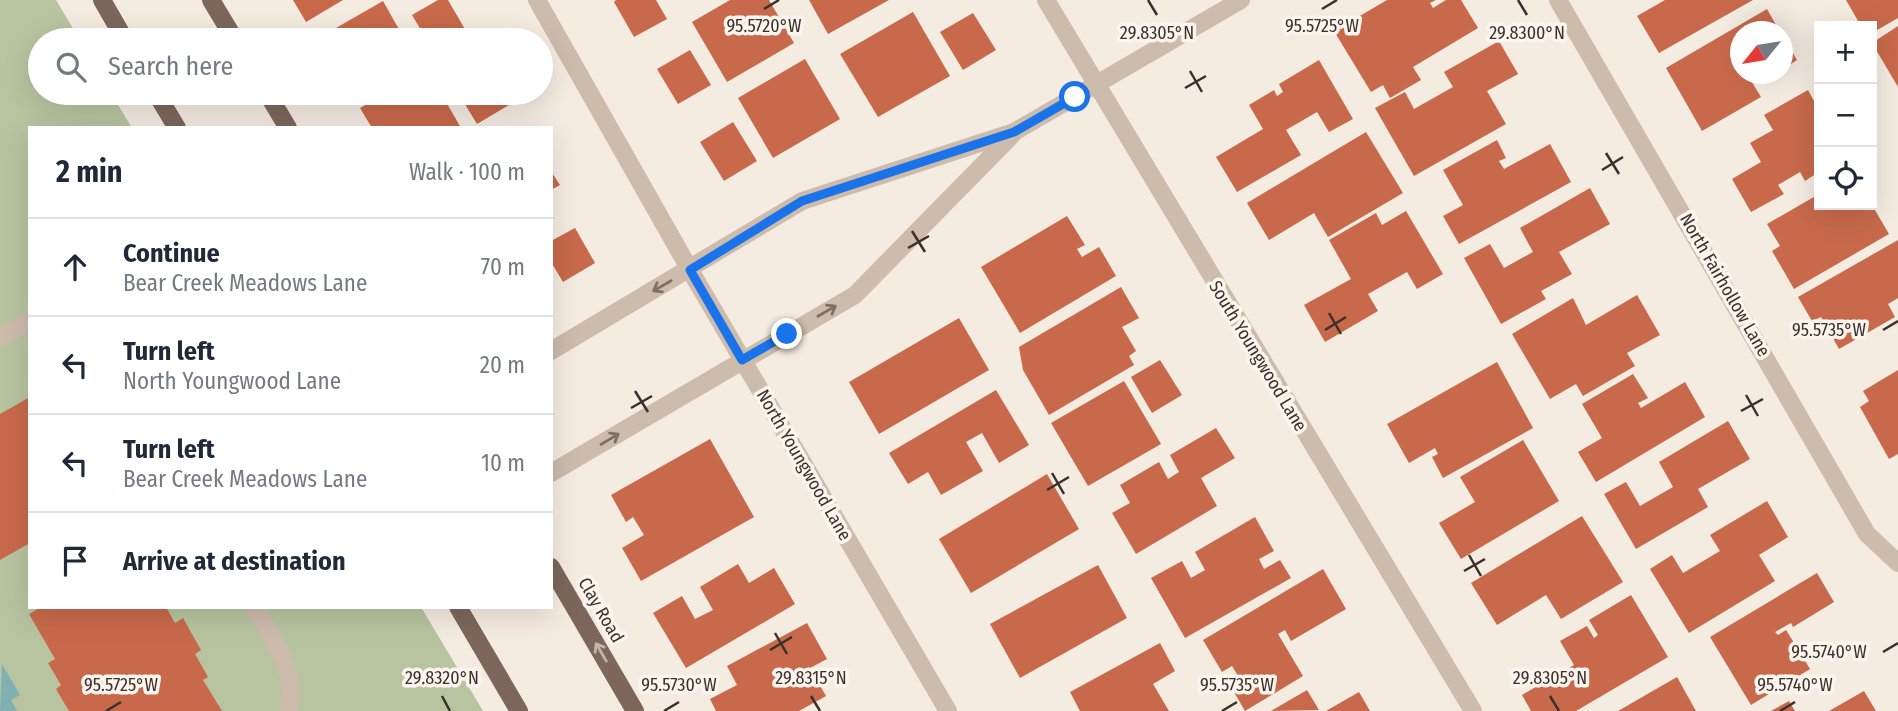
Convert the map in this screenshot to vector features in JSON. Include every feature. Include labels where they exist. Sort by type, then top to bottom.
[{"type":"main road","points":[[102,0],[118,28]]},
{"type":"main road","points":[[211,0],[228,28]]},
{"type":"main road","points":[[163,105],[176,126]]},
{"type":"main road","points":[[274,105],[287,126]]},
{"type":"main road","name":"Clay Road","points":[[553,570],[635,711]]},
{"type":"main road","points":[[459,609],[519,711]]},
{"type":"street","name":"North Youngwood Lane","points":[[537,0],[553,28]]},
{"type":"street","name":"South Youngwood Lane","points":[[1046,0],[1473,711]]},
{"type":"street","points":[[553,350],[802,201],[1014,132],[1241,0]]},
{"type":"street","name":"North Fairhollow Lane","points":[[1559,0],[1867,534],[1898,563]]},
{"type":"street","name":"North Youngwood Lane","points":[[553,28],[742,360],[948,711]]},
{"type":"street","points":[[553,472],[855,295],[1014,132]]},
{"type":"street","points":[[0,337],[28,322]]},
{"type":"street","points":[[255,609],[283,657],[290,682],[288,711]]},
{"type":"green space","points":[[0,0],[56,0],[73,28],[28,28],[28,105],[118,105],[131,126],[28,126],[28,609],[422,609],[483,711],[0,711]]},
{"type":"water","points":[[2,664],[20,695],[11,700],[17,711],[0,711]]},
{"type":"building","points":[[293,0],[343,0],[306,22]]},
{"type":"building","points":[[438,0],[448,0],[464,28],[420,28],[412,15]]},
{"type":"building","points":[[656,0],[667,19],[634,37],[614,2]]},
{"type":"building","points":[[730,0],[769,0],[794,43],[727,82],[692,22]]},
{"type":"building","points":[[809,0],[889,0],[828,34]]},
{"type":"building","points":[[1387,0],[1436,0],[1430,3],[1433,8],[1446,0],[1461,0],[1478,28],[1413,67],[1421,80],[1390,98],[1383,85],[1371,92],[1334,31]]},
{"type":"building","points":[[1665,0],[1753,0],[1659,53],[1637,16]]},
{"type":"building","points":[[1846,0],[1898,0],[1898,18],[1877,30],[1877,21],[1858,21]]},
{"type":"building","points":[[383,1],[398,28],[336,28]]},
{"type":"building","points":[[1767,9],[1774,21],[1746,21]]},
{"type":"building","points":[[913,12],[950,76],[878,117],[840,54]]},
{"type":"building","points":[[973,13],[996,50],[963,70],[940,32]]},
{"type":"building","points":[[1898,26],[1898,87],[1877,51],[1877,40]]},
{"type":"building","points":[[1730,31],[1730,84],[1753,84],[1761,97],[1702,131],[1666,68]]},
{"type":"building","points":[[1499,41],[1518,74],[1487,91],[1506,124],[1414,176],[1375,108],[1405,92],[1414,109],[1453,87],[1444,72]]},
{"type":"building","points":[[690,50],[711,85],[678,104],[657,69]]},
{"type":"building","points":[[805,59],[840,119],[773,158],[738,98]]},
{"type":"building","points":[[1319,60],[1353,119],[1329,132],[1317,112],[1286,130],[1301,155],[1237,192],[1216,157],[1263,129],[1249,105],[1274,90],[1277,96],[1283,92],[1279,84]]},
{"type":"building","points":[[1808,90],[1814,101],[1814,175],[1805,181],[1800,172],[1778,185],[1784,194],[1751,212],[1732,179],[1761,162],[1750,143],[1773,130],[1764,115]]},
{"type":"building","points":[[365,105],[448,105],[460,126],[371,126],[360,108]]},
{"type":"building","points":[[465,105],[509,105],[477,124]]},
{"type":"building","points":[[733,122],[757,161],[724,181],[700,142]]},
{"type":"building","points":[[1366,132],[1403,193],[1328,237],[1314,213],[1269,240],[1247,203]]},
{"type":"building","points":[[1497,140],[1506,158],[1499,161],[1504,169],[1550,144],[1571,182],[1459,244],[1443,216],[1463,205],[1443,170]]},
{"type":"building","points":[[553,174],[560,185],[553,189]]},
{"type":"building","points":[[1590,188],[1610,224],[1559,252],[1572,274],[1541,291],[1546,299],[1501,324],[1464,258],[1490,244],[1504,268],[1533,252],[1520,228]]},
{"type":"building","points":[[1814,197],[1814,210],[1875,210],[1889,234],[1794,289],[1772,251],[1780,246],[1767,224]]},
{"type":"building","points":[[1406,211],[1443,274],[1417,289],[1407,272],[1368,294],[1378,311],[1325,342],[1304,305],[1351,279],[1329,240],[1376,213],[1382,225]]},
{"type":"building","points":[[1067,216],[1085,245],[1077,249],[1082,257],[1099,247],[1116,276],[1020,333],[981,267]]},
{"type":"building","points":[[575,228],[595,263],[563,282],[553,265],[553,240]]},
{"type":"building","points":[[1898,240],[1898,298],[1888,304],[1895,317],[1839,349],[1821,317],[1812,321],[1798,297]]},
{"type":"building","points":[[1121,287],[1139,318],[1122,327],[1136,351],[1129,356],[1134,365],[1049,415],[1023,370],[1019,347]]},
{"type":"building","points":[[1637,295],[1660,335],[1627,353],[1635,366],[1583,396],[1576,384],[1550,399],[1512,334],[1573,298],[1586,325]]},
{"type":"building","points":[[959,318],[989,370],[879,434],[849,382]]},
{"type":"building","points":[[1160,360],[1182,395],[1152,413],[1131,377]]},
{"type":"building","points":[[1497,362],[1533,428],[1443,478],[1432,457],[1438,454],[1435,448],[1409,463],[1387,424]]},
{"type":"building","points":[[1898,370],[1898,454],[1889,459],[1860,407],[1869,401],[1863,391]]},
{"type":"building","points":[[1633,374],[1648,398],[1638,403],[1641,408],[1685,382],[1705,417],[1596,482],[1578,452],[1602,438],[1582,404]]},
{"type":"building","points":[[1124,381],[1161,444],[1088,486],[1051,423]]},
{"type":"building","points":[[996,390],[1029,445],[999,463],[982,433],[966,442],[983,471],[941,495],[928,472],[908,484],[889,453]]},
{"type":"building","points":[[28,398],[28,544],[0,560],[0,414]]},
{"type":"building","points":[[1728,421],[1750,459],[1698,489],[1708,507],[1636,549],[1604,494],[1626,482],[1640,506],[1673,487],[1659,462]]},
{"type":"building","points":[[1216,428],[1235,458],[1201,478],[1217,506],[1136,554],[1112,513],[1130,503],[1120,485],[1159,462],[1168,479],[1179,472],[1170,455]]},
{"type":"building","points":[[710,439],[754,517],[641,581],[622,548],[644,535],[633,517],[626,522],[611,495]]},
{"type":"building","points":[[1523,440],[1559,501],[1461,559],[1439,523],[1475,502],[1460,477]]},
{"type":"building","points":[[1047,474],[1079,529],[971,593],[939,539]]},
{"type":"building","points":[[1767,501],[1788,537],[1759,555],[1775,581],[1689,633],[1650,569],[1672,555],[1683,573],[1720,551],[1710,535]]},
{"type":"building","points":[[1582,516],[1623,582],[1561,619],[1546,595],[1497,625],[1471,583]]},
{"type":"building","points":[[1255,517],[1274,551],[1259,559],[1264,569],[1280,560],[1291,578],[1185,638],[1151,578],[1182,561],[1191,578],[1205,570],[1195,552]]},
{"type":"building","points":[[738,564],[749,583],[774,568],[795,604],[686,668],[653,613],[682,596],[695,619],[713,610],[700,587]]},
{"type":"building","points":[[1098,565],[1127,618],[1020,678],[990,624]]},
{"type":"building","points":[[1323,569],[1346,609],[1291,641],[1285,630],[1278,634],[1303,676],[1245,711],[1234,692],[1244,685],[1232,666],[1222,672],[1203,640]]},
{"type":"building","points":[[1817,573],[1834,602],[1793,627],[1791,623],[1775,632],[1778,635],[1786,630],[1810,669],[1751,705],[1710,637]]},
{"type":"building","points":[[1631,595],[1668,657],[1576,711],[1531,711],[1522,695],[1574,665],[1560,641],[1587,626],[1594,638],[1598,635],[1589,620]]},
{"type":"building","points":[[38,609],[167,609],[175,623],[183,618],[201,650],[195,654],[208,677],[203,680],[222,711],[69,711],[56,689],[61,685],[48,663],[55,659],[29,614]]},
{"type":"building","points":[[807,623],[827,659],[810,668],[826,696],[799,711],[716,711],[710,699],[737,685],[727,666]]},
{"type":"building","points":[[1160,643],[1175,671],[1153,684],[1169,711],[1080,711],[1070,692]]},
{"type":"building","points":[[1677,677],[1696,711],[1618,711]]},
{"type":"building","points":[[1307,690],[1319,710],[1271,711]]},
{"type":"building","points":[[1864,691],[1876,711],[1829,711]]},
{"type":"building","points":[[1359,692],[1370,711],[1326,711]]},
{"type":"building","points":[[1789,701],[1795,711],[1771,711]]},
{"type":"route","points":[[787,334],[742,360],[690,270],[802,201],[1014,132],[1075,97]]}]
